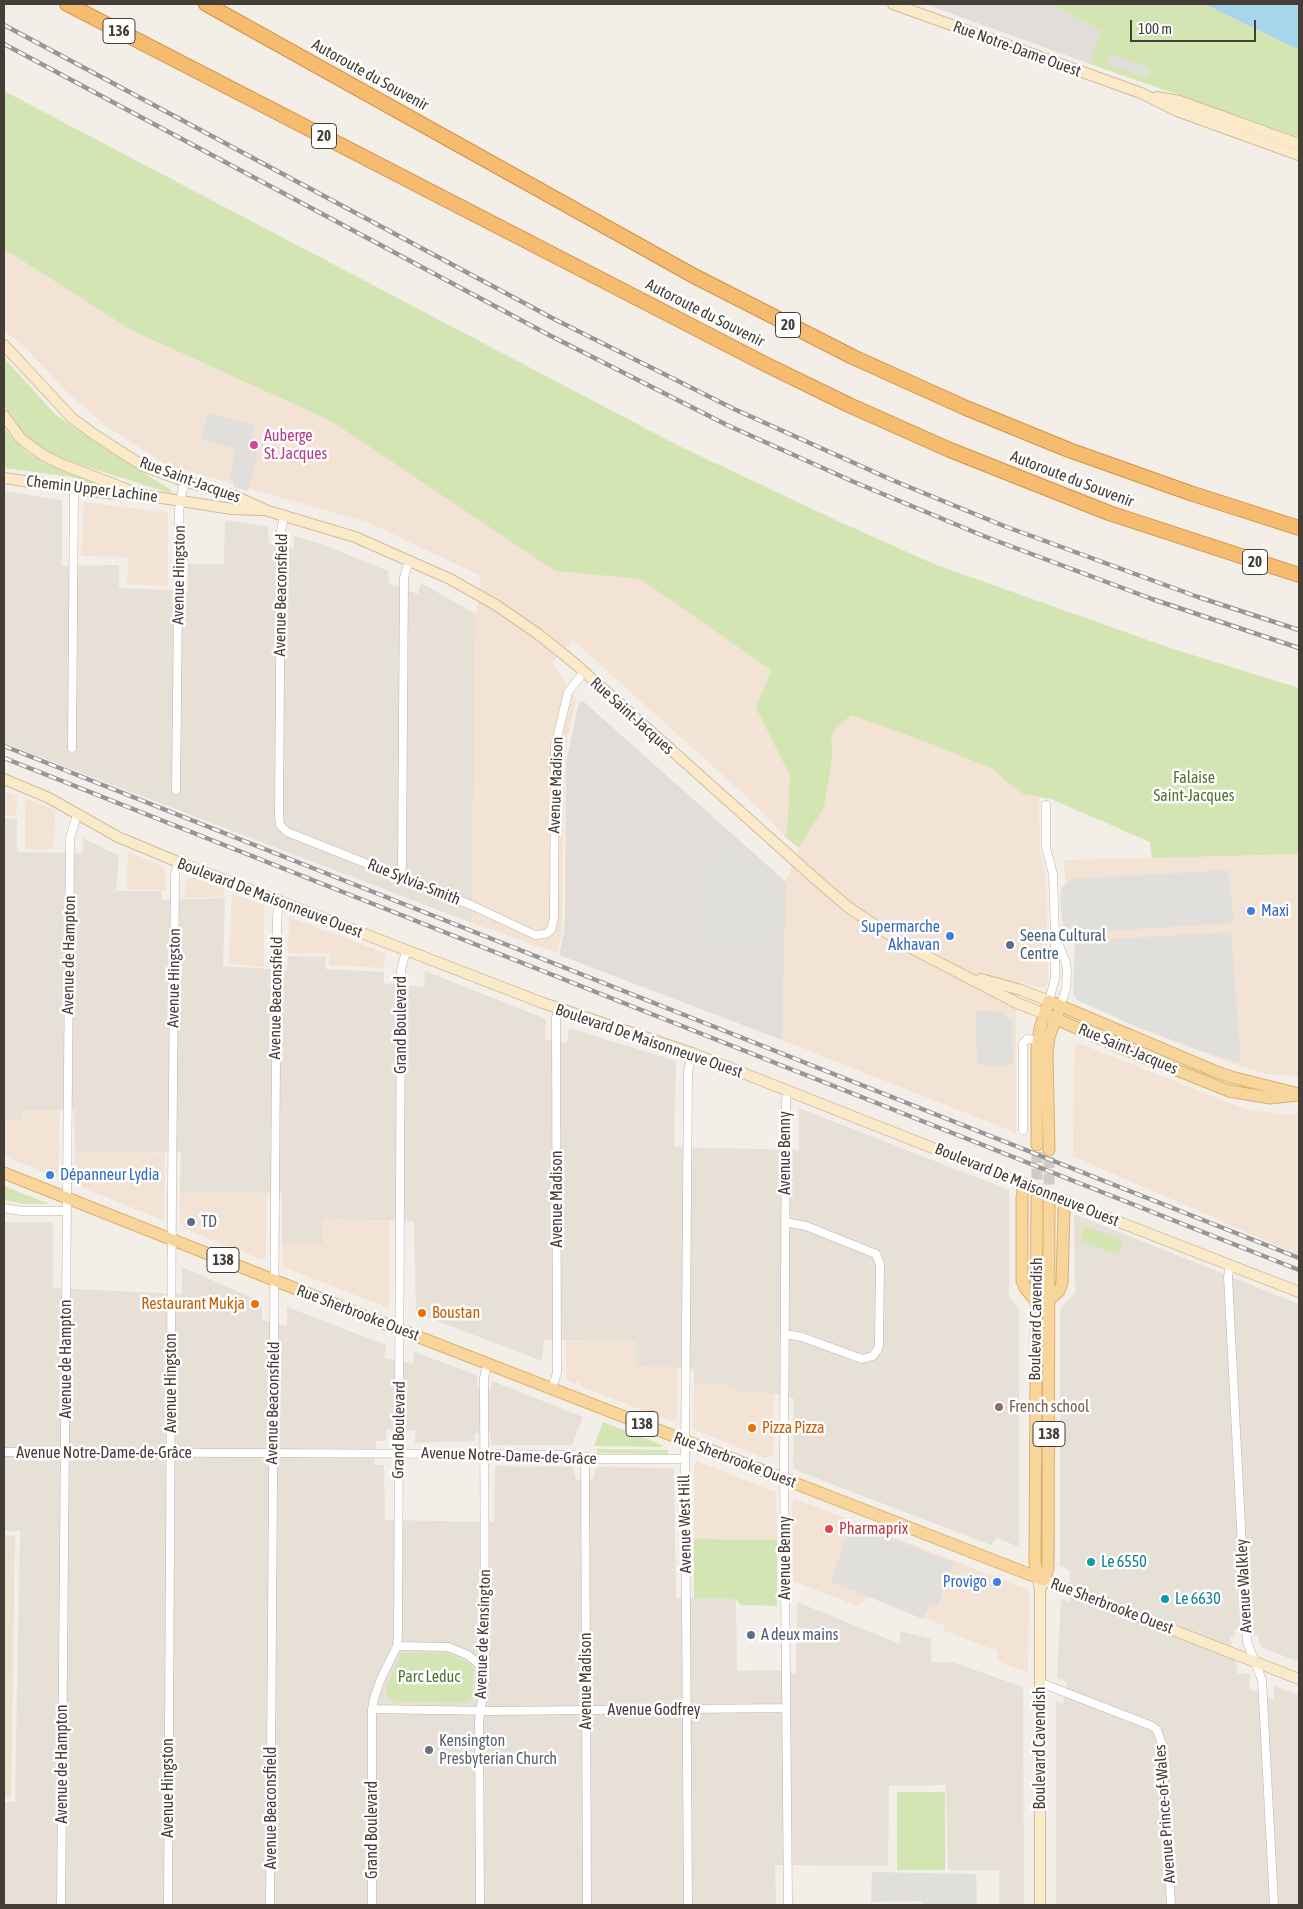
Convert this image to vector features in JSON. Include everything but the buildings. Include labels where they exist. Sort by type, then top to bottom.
[{"type":"highway","name":"136","points":[[67,4],[172,58]]},
{"type":"highway","name":"Autoroute du Souvenir","points":[[208,5],[694,276],[829,345],[1002,423],[1115,467],[1299,528]]},
{"type":"highway","name":"Autoroute du Souvenir","points":[[172,58],[765,364],[873,416],[983,464],[1101,510],[1299,575]]},
{"type":"highway","points":[[1222,504],[1299,521]]},
{"type":"main road","name":"Rue Notre-Dame Ouest","points":[[892,4],[1141,93],[1177,111],[1299,155]]},
{"type":"main road","name":"Rue Notre-Dame Ouest","points":[[1141,93],[1179,101],[1299,144]]},
{"type":"main road","name":"Rue Saint-Jacques","points":[[4,345],[61,407],[88,430],[143,466],[184,482],[235,496],[268,511],[354,537],[460,584],[508,613],[538,634],[584,672],[830,892],[885,932],[924,955],[965,974],[1017,1003],[1229,1091],[1270,1098],[1299,1094]]},
{"type":"main road","name":"Rue Saint-Jacques","points":[[4,416],[21,439],[43,455],[60,464],[143,495]]},
{"type":"main road","name":"Chemin Upper Lachine","points":[[4,478],[114,494],[143,495],[181,500]]},
{"type":"main road","name":"Rue Saint-Jacques","points":[[181,500],[232,509],[268,511]]},
{"type":"main road","name":"Boulevard De Maisonneuve Ouest","points":[[4,779],[49,798],[114,835],[178,862],[558,1008],[692,1053],[1024,1184],[1058,1200],[1230,1264],[1299,1292]]},
{"type":"main road","name":"Rue Saint-Jacques","points":[[965,974],[1021,990],[1224,1074],[1299,1094]]},
{"type":"main road","points":[[1049,1001],[1050,1037],[1047,1052],[1049,1150]]},
{"type":"main road","points":[[1037,1145],[1038,1040],[1050,1016],[1060,1006]]},
{"type":"main road","name":"Rue Sherbrooke Ouest","points":[[4,1173],[685,1441],[1299,1679]]},
{"type":"main road","points":[[1024,1184],[1022,1197],[1022,1280],[1026,1290],[1036,1301]]},
{"type":"main road","name":"Boulevard Cavendish","points":[[1037,1196],[1035,1563],[1041,1578],[1040,1905]]},
{"type":"main road","points":[[1049,1300],[1059,1290],[1062,1283],[1064,1210],[1058,1200]]},
{"type":"main road","name":"Boulevard Cavendish","points":[[1041,1578],[1048,1568],[1049,1300],[1058,1200]]},
{"type":"street","name":"Avenue Hingston","points":[[176,790],[181,500],[184,482]]},
{"type":"street","points":[[72,748],[74,488]]},
{"type":"street","name":"Avenue Beaconsfield","points":[[280,826],[281,532],[284,515]]},
{"type":"street","points":[[400,876],[402,866],[404,578],[409,560]]},
{"type":"street","name":"Avenue Madison","points":[[548,933],[554,918],[555,747],[568,692],[584,672]]},
{"type":"street","points":[[1046,805],[1046,848],[1053,874],[1055,935],[1055,978],[1049,1001]]},
{"type":"street","name":"Avenue de Hampton","points":[[61,1905],[70,838],[77,815]]},
{"type":"street","name":"Rue Sylvia-Smith","points":[[280,826],[287,832],[471,905],[536,935],[542,936],[548,933]]},
{"type":"street","name":"Avenue Hingston","points":[[168,1905],[175,875],[178,862]]},
{"type":"street","name":"Avenue Beaconsfield","points":[[270,1905],[277,915],[281,902]]},
{"type":"street","points":[[1055,935],[1066,963],[1067,972],[1066,990],[1060,1006]]},
{"type":"street","name":"Grand Boulevard","points":[[372,1905],[372,1709],[380,1680],[397,1646],[401,970],[406,951]]},
{"type":"street","name":"Avenue Madison","points":[[552,1388],[557,1373],[556,1018],[558,1008]]},
{"type":"street","points":[[1022,1130],[1023,1045],[1026,1040],[1038,1040]]},
{"type":"street","name":"Avenue West Hill","points":[[688,1905],[684,1459],[688,1072],[692,1053]]},
{"type":"street","name":"Avenue Benny","points":[[788,1091],[786,1100],[784,1479],[788,1905]]},
{"type":"street","points":[[4,1208],[21,1211],[66,1211]]},
{"type":"street","points":[[785,1222],[806,1226],[876,1254],[880,1264],[879,1344],[873,1356],[862,1360],[802,1337],[785,1334]]},
{"type":"street","name":"Avenue Walkley","points":[[1230,1264],[1228,1277],[1248,1642],[1262,1680],[1274,1905]]},
{"type":"street","name":"Avenue de Kensington","points":[[480,1905],[480,1711],[484,1688],[482,1667],[486,1658],[484,1378],[487,1363]]},
{"type":"street","name":"Avenue Notre-Dame-de-Grâce","points":[[4,1452],[484,1454],[573,1455],[601,1459],[684,1459]]},
{"type":"street","name":"Avenue Madison","points":[[585,1457],[587,1905]]},
{"type":"street","points":[[397,1646],[448,1646],[468,1655],[482,1667]]},
{"type":"street","name":"Avenue Prince-of-Wales","points":[[1040,1683],[1158,1730],[1162,1744],[1171,1905]]},
{"type":"street","name":"Avenue Godfrey","points":[[372,1709],[480,1711],[786,1708]]},
{"type":"shaded area","points":[[925,4],[1051,4],[1101,31],[1090,64]]},
{"type":"shaded area","points":[[1111,55],[1149,68],[1149,75],[1146,77],[1113,67],[1108,63]]},
{"type":"shaded area","points":[[4,249],[131,330],[331,421],[555,571],[640,579],[771,670],[756,708],[790,776],[787,833],[784,836],[758,807],[573,640],[552,663],[576,699],[565,749],[562,932],[557,953],[472,923],[476,614],[481,576],[367,522],[167,465],[106,426],[66,391],[24,347],[4,330]]},
{"type":"shaded area","points":[[207,413],[255,425],[249,449],[258,452],[248,491],[233,487],[234,478],[230,477],[235,450],[201,440]]},
{"type":"shaded area","points":[[4,491],[62,500],[62,566],[119,565],[119,588],[188,591],[188,564],[224,564],[225,520],[268,527],[269,543],[294,548],[294,536],[319,543],[388,571],[389,584],[418,594],[421,583],[476,614],[472,923],[4,743]]},
{"type":"shaded area","points":[[84,502],[168,513],[168,586],[127,584],[129,557],[81,556]]},
{"type":"shaded area","points":[[583,701],[786,882],[782,1040],[559,955],[564,932],[565,914],[566,762],[579,703]]},
{"type":"shaded area","points":[[851,715],[993,769],[1023,794],[1039,797],[1040,851],[1046,882],[1048,980],[1045,987],[1040,988],[1022,982],[1016,1013],[1016,1133],[782,1040],[786,882],[799,848],[818,817],[833,752],[831,737],[835,730]]},
{"type":"shaded area","points":[[4,791],[17,796],[16,816],[4,815]]},
{"type":"shaded area","points":[[25,798],[55,810],[54,849],[25,849]]},
{"type":"shaded area","points":[[4,818],[17,819],[17,852],[83,853],[83,838],[119,856],[116,891],[161,891],[162,900],[225,898],[223,966],[287,970],[288,956],[326,957],[325,969],[384,972],[384,983],[424,987],[425,971],[546,1019],[545,1040],[567,1043],[569,1028],[676,1061],[674,1147],[799,1150],[799,1108],[1009,1190],[1009,1297],[1019,1310],[1019,1547],[997,1538],[991,1545],[795,1470],[793,1465],[794,1399],[774,1393],[735,1393],[735,1385],[694,1385],[694,1369],[636,1366],[636,1341],[544,1340],[542,1361],[416,1313],[414,1221],[324,1219],[323,1244],[282,1243],[282,1193],[180,1192],[181,1152],[75,1153],[74,1110],[22,1110],[21,1120],[4,1120]]},
{"type":"shaded area","points":[[728,835],[782,884],[781,945],[701,944],[700,872]]},
{"type":"shaded area","points":[[128,852],[165,867],[166,890],[126,890]]},
{"type":"shaded area","points":[[1299,854],[1299,1076],[1263,1073],[1219,1059],[1084,1001],[1063,860]]},
{"type":"shaded area","points":[[1228,870],[1234,923],[1121,930],[1063,928],[1061,888],[1072,879]]},
{"type":"shaded area","points":[[192,877],[224,890],[224,897],[185,898],[186,880]]},
{"type":"shaded area","points":[[232,893],[264,906],[264,967],[229,964]]},
{"type":"shaded area","points":[[289,917],[385,953],[384,968],[329,965],[330,953],[288,953]]},
{"type":"shaded area","points":[[1231,932],[1241,1063],[1198,1050],[1137,1027],[1077,1000],[1073,994],[1075,941]]},
{"type":"shaded area","points":[[976,1011],[998,1011],[1012,1020],[1013,1065],[993,1067],[977,1063]]},
{"type":"shaded area","points":[[1078,1043],[1245,1109],[1278,1114],[1299,1114],[1299,1255],[1073,1156],[1074,1048]]},
{"type":"shaded area","points":[[21,1110],[59,1110],[59,1170],[57,1177],[4,1156],[4,1120],[21,1120]]},
{"type":"shaded area","points":[[75,1153],[165,1153],[164,1218],[160,1219],[74,1184]]},
{"type":"shaded area","points":[[180,1192],[267,1193],[266,1258],[259,1258],[185,1229],[180,1221]]},
{"type":"shaded area","points":[[1074,1214],[1299,1304],[1299,1662],[1261,1647],[1258,1636],[1235,1629],[1235,1637],[1230,1636],[1238,1674],[1250,1674],[1249,1688],[1274,1701],[1274,1686],[1299,1695],[1299,1905],[1056,1905],[1056,1701],[1063,1704],[1067,1682],[1057,1678],[1061,1599],[1070,1602],[1070,1570],[1060,1566],[1060,1309],[1075,1293]]},
{"type":"shaded area","points":[[323,1219],[390,1221],[389,1308],[283,1267],[282,1243],[323,1244]]},
{"type":"shaded area","points":[[4,1222],[53,1222],[53,1288],[182,1294],[182,1267],[262,1302],[262,1320],[287,1326],[287,1307],[386,1345],[384,1358],[413,1364],[414,1352],[475,1374],[478,1389],[490,1391],[492,1381],[583,1417],[572,1445],[491,1445],[490,1432],[475,1433],[475,1441],[415,1443],[415,1430],[386,1429],[386,1441],[376,1441],[374,1465],[384,1465],[385,1520],[494,1522],[495,1466],[573,1467],[576,1480],[593,1479],[596,1467],[674,1468],[676,1598],[736,1599],[737,1671],[778,1670],[796,1674],[797,1602],[900,1644],[900,1631],[931,1639],[931,1662],[952,1662],[1023,1687],[1024,1904],[999,1905],[999,1870],[948,1870],[946,1785],[889,1786],[888,1866],[775,1865],[776,1905],[4,1905],[4,1802],[15,1802],[20,1531],[4,1531]]},
{"type":"shaded area","points":[[566,1341],[636,1341],[636,1366],[678,1367],[677,1420],[670,1421],[580,1386],[580,1383],[577,1381],[575,1384],[568,1381],[566,1378]]},
{"type":"shaded area","points":[[694,1385],[735,1385],[736,1393],[774,1393],[773,1456],[765,1458],[695,1430],[693,1426]]},
{"type":"shaded area","points":[[696,1461],[776,1492],[777,1540],[694,1539],[694,1468]]},
{"type":"shaded area","points":[[796,1499],[1029,1590],[1028,1673],[998,1661],[997,1651],[943,1630],[945,1626],[870,1596],[857,1606],[793,1581],[792,1503]]},
{"type":"shaded area","points":[[858,1525],[954,1563],[937,1606],[930,1604],[923,1619],[830,1581],[849,1532],[855,1534]]},
{"type":"shaded area","points":[[4,1535],[15,1536],[11,1797],[4,1797]]},
{"type":"shaded area","points":[[872,1872],[976,1874],[977,1905],[923,1905],[923,1901],[871,1902]]},
{"type":"green space","points":[[1051,4],[1299,4],[1299,137],[1090,64],[1101,31]]},
{"type":"green space","name":"Falaise Saint-Jacques","points":[[4,91],[679,446],[840,522],[934,564],[1170,648],[1299,688],[1299,854],[1152,858],[1150,842],[1051,799],[1023,794],[993,769],[851,715],[835,730],[831,737],[833,752],[824,807],[799,848],[784,836],[787,833],[790,776],[756,708],[771,670],[640,579],[555,571],[331,421],[131,330],[4,249]]},
{"type":"green space","points":[[4,358],[56,415],[171,490],[170,493],[68,461],[49,453],[31,442],[21,432],[4,406]]},
{"type":"green space","points":[[4,429],[24,450],[46,464],[117,489],[81,484],[72,477],[4,468]]},
{"type":"green space","points":[[4,1186],[48,1204],[24,1204],[4,1200]]},
{"type":"green space","points":[[1085,1226],[1123,1241],[1118,1255],[1080,1241]]},
{"type":"green space","points":[[603,1422],[662,1445],[663,1447],[594,1446]]},
{"type":"green space","points":[[597,1449],[668,1450],[668,1454],[597,1453]]},
{"type":"green space","points":[[694,1539],[777,1540],[777,1606],[741,1605],[736,1599],[694,1598]]},
{"type":"green space","name":"Parc Leduc","points":[[403,1653],[450,1653],[470,1664],[473,1669],[473,1695],[470,1701],[463,1703],[398,1702],[388,1696],[387,1687],[400,1655]]},
{"type":"green space","points":[[897,1792],[945,1792],[945,1870],[897,1870]]},
{"type":"water","points":[[1205,4],[1299,4],[1299,50],[1213,8]]},
{"type":"tunnel","points":[[1037,1145],[1037,1196]]},
{"type":"tunnel","points":[[1049,1150],[1049,1201]]},
{"type":"railway","points":[[4,25],[556,320],[734,409],[892,480],[1004,526],[1198,597],[1299,630]]},
{"type":"railway","points":[[4,44],[549,335],[727,425],[854,482],[986,537],[1152,599],[1299,648]]},
{"type":"railway","points":[[4,746],[1299,1258]]},
{"type":"railway","points":[[4,758],[1299,1270]]},
{"type":"place","name":"Auberge St. Jacques","points":[[254,445]]},
{"type":"place","name":"Maxi","points":[[1251,911]]},
{"type":"place","name":"Supermarche Akhavan","points":[[950,936]]},
{"type":"place","name":"Seena Cultural Centre","points":[[1010,945]]},
{"type":"place","name":"Dépanneur Lydia","points":[[50,1175]]},
{"type":"place","name":"TD","points":[[191,1222]]},
{"type":"place","name":"Restaurant Mukja","points":[[255,1304]]},
{"type":"place","name":"Boustan","points":[[422,1313]]},
{"type":"place","name":"French school","points":[[999,1407]]},
{"type":"place","name":"Pizza Pizza","points":[[752,1428]]},
{"type":"place","name":"Pharmaprix","points":[[829,1529]]},
{"type":"place","name":"Le 6550","points":[[1091,1562]]},
{"type":"place","name":"Provigo","points":[[997,1582]]},
{"type":"place","name":"Le 6630","points":[[1165,1599]]},
{"type":"place","name":"A deux mains","points":[[751,1635]]},
{"type":"place","name":"Kensington Presbyterian Church","points":[[429,1750]]}]
